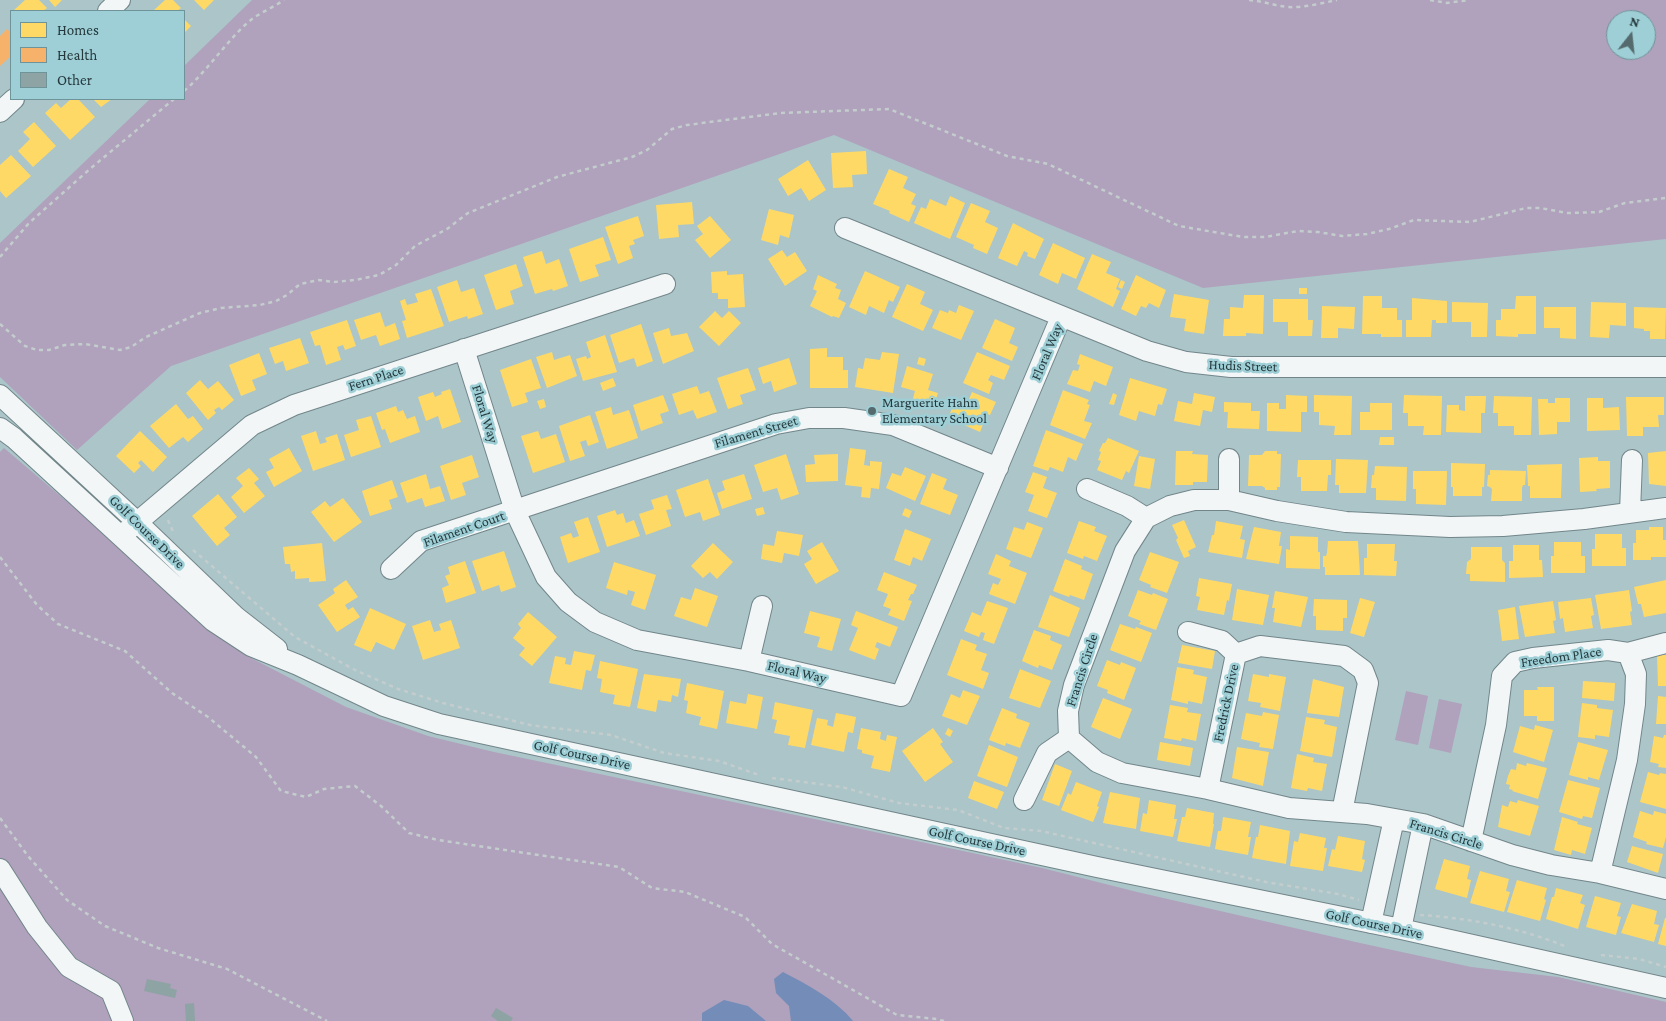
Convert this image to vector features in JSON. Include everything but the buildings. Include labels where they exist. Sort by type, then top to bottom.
[{"type":"street","points":[[109,10],[120,0]]},
{"type":"street","points":[[0,112],[13,100]]},
{"type":"street","name":"Hudis Street","points":[[845,228],[1147,351],[1186,362],[1231,367],[1666,367]]},
{"type":"street","name":"Fern Place","points":[[121,536],[252,425],[294,405],[665,284]]},
{"type":"street","name":"Floral Way","points":[[464,349],[515,510],[546,577],[568,602],[595,622],[637,640],[749,661],[901,696],[1061,317]]},
{"type":"street","name":"Golf Course Drive","points":[[0,395],[236,617],[298,666]]},
{"type":"street","name":"Filament Street","points":[[515,510],[776,424],[809,418],[844,418],[893,425],[998,468]]},
{"type":"street","name":"Golf Course Drive","points":[[0,428],[14,438],[213,621],[251,646],[384,706],[439,724],[1087,865],[1401,929],[1666,988]]},
{"type":"street","points":[[1229,459],[1229,500]]},
{"type":"street","points":[[1630,512],[1632,460]]},
{"type":"street","points":[[1087,489],[1126,506],[1146,518],[1170,506],[1194,500],[1229,500],[1277,511],[1346,522],[1450,527],[1512,525],[1666,508]]},
{"type":"street","name":"Filament Court","points":[[391,569],[421,541],[515,510]]},
{"type":"street","name":"Francis Circle","points":[[1146,518],[1125,551],[1074,686],[1068,711],[1069,738],[1097,762],[1122,773],[1208,789],[1288,808],[1367,814],[1423,824],[1512,855],[1666,889]]},
{"type":"street","points":[[749,661],[762,606]]},
{"type":"street","points":[[1188,632],[1222,641],[1236,654]]},
{"type":"street","points":[[1600,873],[1627,760],[1635,704],[1636,674],[1628,653],[1666,643]]},
{"type":"street","name":"Fredrick Drive","points":[[1208,789],[1236,654],[1260,646],[1344,656],[1363,670],[1368,683],[1342,812]]},
{"type":"street","name":"Freedom Place","points":[[1471,841],[1496,725],[1502,676],[1515,662],[1533,658],[1608,650],[1628,653]]},
{"type":"street","points":[[1024,800],[1047,753],[1069,738]]},
{"type":"street","points":[[1371,923],[1394,819]]},
{"type":"street","points":[[1401,929],[1423,824]]},
{"type":"street","points":[[0,869],[37,927],[69,967],[111,991],[122,1021]]},
{"type":"path","points":[[185,89],[196,81],[245,25],[257,15],[284,0]]},
{"type":"path","points":[[1249,0],[1262,0],[1288,7],[1314,5],[1337,0]]},
{"type":"path","points":[[1430,0],[1447,3],[1469,0]]},
{"type":"path","points":[[0,256],[29,223],[173,100]]},
{"type":"path","points":[[0,324],[25,346],[37,350],[49,350],[65,345],[84,344],[120,350],[131,347],[200,313],[221,308],[260,305],[276,301],[288,295],[300,284],[319,280],[334,282],[355,280],[379,275],[396,265],[415,246],[448,229],[468,213],[557,177],[632,157],[647,150],[672,129],[687,124],[780,113],[889,109],[1007,156],[1048,164],[1180,226],[1243,237],[1265,237],[1298,231],[1342,236],[1367,234],[1389,230],[1414,220],[1470,222],[1526,208],[1540,208],[1567,214],[1599,212],[1625,204],[1666,198]]},
{"type":"path","points":[[168,520],[175,535]]},
{"type":"path","points":[[188,546],[295,637],[356,670],[398,689],[443,703],[530,725],[611,735],[664,753],[718,761],[764,777],[842,787],[899,803],[958,810],[1004,828],[1041,831],[1266,882],[1338,894],[1358,900]]},
{"type":"path","points":[[0,557],[37,605],[58,624],[125,651],[172,693],[208,717],[256,758],[281,792],[306,797],[324,789],[355,786],[381,806],[409,832],[438,840],[619,867],[652,888],[685,892],[745,917],[772,944],[897,1015],[944,1021]]},
{"type":"path","points":[[0,818],[28,856],[67,900],[105,926],[158,948],[227,969],[326,1021]]},
{"type":"path","points":[[1418,914],[1449,916],[1538,936],[1572,949]]},
{"type":"path","points":[[1600,955],[1639,959],[1666,967]]},
{"type":"shaded area","points":[[252,0],[1666,0],[1666,239],[1203,288],[834,135],[171,366],[77,450],[0,377],[0,243],[149,100],[185,100],[185,65]]},
{"type":"shaded area","points":[[4,448],[91,522],[211,630],[253,659],[346,707],[428,736],[494,752],[1042,868],[1137,892],[1471,967],[1558,977],[1666,1002],[1666,1021],[0,1021],[0,452]]},
{"type":"shaded area","points":[[1406,691],[1428,696],[1418,745],[1395,740]]},
{"type":"shaded area","points":[[1439,699],[1462,704],[1451,753],[1429,748]]},
{"type":"water","points":[[783,972],[830,999],[853,1021],[791,1021],[789,1006],[776,993],[774,979]]},
{"type":"water","points":[[724,1000],[748,1006],[766,1021],[702,1021],[702,1013]]},
{"type":"place","name":"Marguerite Hahn Elementary School","points":[[872,411]]}]
